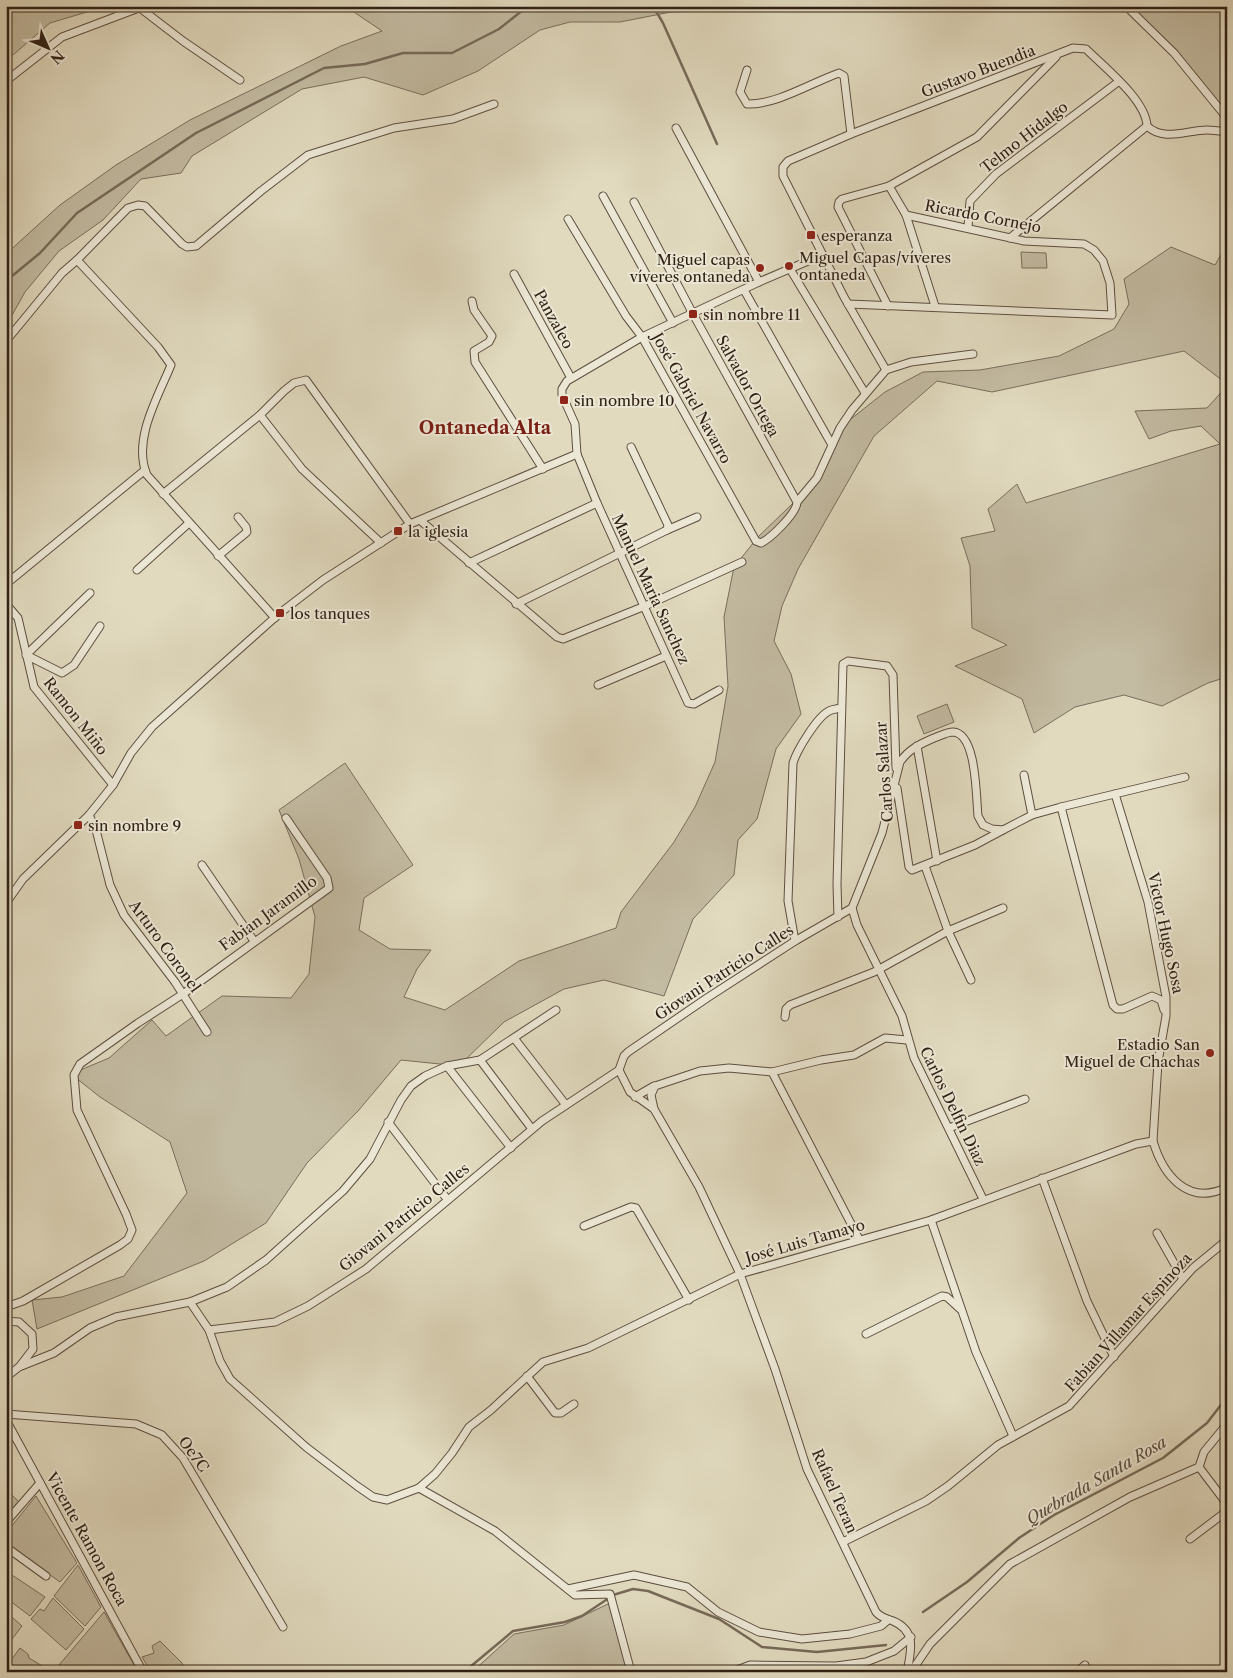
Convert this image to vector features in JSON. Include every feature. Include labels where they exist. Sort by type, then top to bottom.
[{"type":"street","points":[[1126,6],[1174,53],[1227,118]]},
{"type":"street","points":[[6,81],[62,37],[142,7],[182,41],[240,80]]},
{"type":"street","name":"Gustavo Buendia","points":[[822,255],[783,176],[783,167],[788,161],[851,134],[1073,48],[1086,49],[1132,95],[1144,114],[1147,126]]},
{"type":"street","points":[[888,306],[838,207],[842,199],[889,186],[977,137],[1059,54]]},
{"type":"street","points":[[746,70],[740,92],[747,104],[771,101],[824,79],[839,74],[844,76],[851,134]]},
{"type":"street","name":"Telmo Hidalgo","points":[[968,227],[970,201],[996,174],[1118,82]]},
{"type":"street","points":[[6,341],[62,273],[128,208],[144,206],[187,248],[196,246],[261,191],[308,156],[394,128],[453,119],[494,104]]},
{"type":"street","points":[[1010,238],[1147,126],[1152,131],[1166,134],[1206,130],[1227,132]]},
{"type":"street","points":[[676,128],[759,282]]},
{"type":"street","points":[[848,304],[935,306],[906,215],[889,186]]},
{"type":"street","points":[[603,196],[673,323]]},
{"type":"street","name":"Salvador Ortega","points":[[634,202],[693,314],[797,502]]},
{"type":"street","name":"Ricardo Cornejo","points":[[906,215],[968,227],[1010,238],[1042,243],[1084,244],[1094,250],[1103,261],[1110,283],[1112,315],[935,306]]},
{"type":"street","name":"José Gabriel Navarro","points":[[568,219],[626,316],[642,337],[756,541],[763,542],[778,529],[797,507],[797,502]]},
{"type":"street","points":[[571,378],[642,337],[759,282],[822,255],[886,370]]},
{"type":"street","points":[[77,260],[158,347],[171,365],[144,437],[143,462],[145,470],[163,494],[275,618]]},
{"type":"street","points":[[790,269],[865,393]]},
{"type":"street","name":"Panzaleo","points":[[514,274],[571,378]]},
{"type":"street","points":[[744,290],[832,445]]},
{"type":"street","points":[[472,301],[474,310],[492,336],[489,342],[474,351],[475,362],[543,469]]},
{"type":"street","points":[[797,502],[817,478],[840,428],[865,393],[886,370],[911,362],[973,354]]},
{"type":"street","name":"Manuel Maria Sanchez","points":[[571,378],[564,385],[562,395],[575,424],[577,454],[596,503],[645,606],[666,656],[689,704],[694,704],[719,690]]},
{"type":"street","points":[[163,494],[260,415],[294,382],[306,380],[410,524]]},
{"type":"street","points":[[260,415],[302,469],[381,543]]},
{"type":"street","points":[[631,448],[668,528]]},
{"type":"street","points":[[6,903],[23,879],[89,815],[113,785],[131,753],[152,727],[275,618],[323,580],[410,524],[577,454]]},
{"type":"street","points":[[6,584],[145,470]]},
{"type":"street","points":[[469,563],[596,503]]},
{"type":"street","points":[[218,556],[247,532],[246,527],[238,517]]},
{"type":"street","points":[[516,604],[620,552],[664,534],[668,528],[697,517]]},
{"type":"street","points":[[421,520],[556,637],[569,638],[742,562]]},
{"type":"street","points":[[137,570],[189,523]]},
{"type":"street","points":[[90,593],[26,655],[62,673],[74,666],[100,626]]},
{"type":"street","name":"Ramon Miño","points":[[6,604],[18,618],[34,687],[113,785]]},
{"type":"street","points":[[598,686],[666,656]]},
{"type":"street","name":"Carlos Salazar","points":[[841,708],[843,664],[848,662],[887,666],[893,675],[896,784],[902,832],[909,867],[912,870],[925,866]]},
{"type":"street","points":[[795,941],[788,901],[793,763],[798,750],[820,720],[829,711],[841,708],[836,884],[838,917]]},
{"type":"street","points":[[907,1040],[902,1016],[857,925],[852,908],[882,833],[896,784],[900,762],[907,752],[948,733],[954,732],[962,736],[972,754],[978,816],[983,825],[992,829],[1003,830]]},
{"type":"street","points":[[917,746],[937,861]]},
{"type":"street","points":[[1024,775],[1032,815]]},
{"type":"street","points":[[971,980],[948,930],[925,866],[1032,815],[1185,777]]},
{"type":"street","name":"Victor Hugo Sosa","points":[[1115,794],[1148,902],[1164,977],[1166,1016],[1158,1062],[1153,1141]]},
{"type":"street","points":[[1061,807],[1113,1005],[1116,1009],[1123,1009],[1156,996],[1161,1000],[1166,1016]]},
{"type":"street","name":"Arturo Coronel","points":[[89,815],[96,830],[110,884],[124,915],[183,994],[207,1032]]},
{"type":"street","name":"Fabian Jaramillo","points":[[6,1307],[23,1302],[128,1239],[132,1230],[76,1110],[74,1075],[80,1064],[183,994],[329,888],[327,878],[286,818]]},
{"type":"street","points":[[202,865],[254,941]]},
{"type":"street","name":"Giovani Patricio Calles","points":[[209,1330],[274,1322],[308,1306],[366,1269],[532,1129],[619,1070],[624,1056],[628,1052],[795,941],[852,908]]},
{"type":"street","points":[[786,1017],[786,1009],[790,1005],[878,968],[948,930],[978,920],[1003,908]]},
{"type":"street","points":[[6,1378],[20,1367],[54,1353],[90,1328],[116,1317],[190,1302],[227,1287],[250,1271],[343,1192],[370,1159],[388,1122],[411,1086],[447,1066],[480,1060],[556,1010]]},
{"type":"street","points":[[514,1038],[566,1105]]},
{"type":"street","name":"Carlos Delfin Diaz","points":[[635,1098],[655,1086],[700,1070],[729,1068],[772,1072],[820,1060],[854,1055],[886,1038],[907,1040],[983,1199]]},
{"type":"street","points":[[480,1060],[532,1129]]},
{"type":"street","points":[[447,1066],[511,1148]]},
{"type":"street","points":[[619,1070],[624,1082],[635,1098],[654,1109]]},
{"type":"street","points":[[772,1072],[859,1239]]},
{"type":"street","points":[[654,1109],[651,1095],[655,1086]]},
{"type":"street","points":[[949,1128],[1025,1099]]},
{"type":"street","name":"Rafael Teran","points":[[654,1109],[699,1187],[740,1274],[775,1369],[807,1469],[876,1612],[906,1628],[911,1637]]},
{"type":"street","points":[[388,1122],[447,1199]]},
{"type":"street","points":[[1153,1141],[1163,1164],[1179,1186],[1190,1191],[1205,1194],[1226,1190]]},
{"type":"street","name":"José Luis Tamayo","points":[[418,1488],[452,1453],[469,1427],[491,1410],[543,1362],[554,1357],[588,1348],[740,1274],[931,1220],[983,1199],[1136,1144],[1153,1141]]},
{"type":"street","points":[[1042,1178],[1087,1301],[1114,1357]]},
{"type":"street","points":[[584,1226],[631,1207],[638,1209],[689,1300]]},
{"type":"street","points":[[931,1220],[976,1352],[1013,1436]]},
{"type":"street","points":[[1157,1234],[1183,1279]]},
{"type":"street","name":"Fabian Villamar Espinoza","points":[[843,1542],[926,1501],[948,1486],[991,1450],[1069,1406],[1183,1279],[1227,1240]]},
{"type":"street","points":[[866,1334],[942,1296],[947,1297],[961,1309]]},
{"type":"street","points":[[190,1302],[209,1330],[220,1361],[230,1379],[306,1447],[357,1486],[373,1497],[387,1500],[418,1488],[495,1531],[578,1596],[607,1593],[612,1596],[631,1672]]},
{"type":"street","points":[[6,1321],[18,1322],[32,1334],[32,1349],[20,1367]]},
{"type":"street","points":[[527,1376],[555,1413],[561,1413],[574,1404]]},
{"type":"street","name":"Oe7C","points":[[6,1414],[136,1424],[162,1435],[183,1458],[283,1627]]},
{"type":"street","name":"Vicente Ramon Roca","points":[[6,1420],[143,1672]]},
{"type":"street","points":[[909,1672],[930,1644],[1010,1564],[1130,1497],[1199,1467],[1204,1452],[1227,1424]]},
{"type":"street","points":[[1199,1467],[1227,1504]]},
{"type":"street","points":[[6,1522],[40,1483]]},
{"type":"street","points":[[1190,1539],[1227,1511]]},
{"type":"street","points":[[6,1548],[46,1576]]},
{"type":"street","points":[[568,1589],[642,1575],[665,1583],[687,1587],[718,1612],[760,1632],[802,1639],[850,1634],[881,1626],[888,1620]]},
{"type":"street","points":[[909,1672],[912,1647],[911,1637]]},
{"type":"street","points":[[732,1672],[750,1665],[836,1666],[866,1662],[894,1651],[911,1637]]},
{"type":"street","points":[[1077,1672],[1086,1665]]},
{"type":"shaded area","points":[[6,6],[107,6],[50,23],[6,61]]},
{"type":"shaded area","points":[[345,6],[757,6],[745,10],[671,12],[620,22],[570,22],[540,30],[478,71],[423,95],[364,77],[302,89],[192,156],[181,173],[141,179],[103,220],[59,251],[25,292],[6,326],[6,254],[60,205],[116,165],[190,120],[341,46],[382,31]]},
{"type":"shaded area","points":[[1132,6],[1227,6],[1227,108],[1215,103]]},
{"type":"shaded area","points":[[1227,244],[1227,384],[1184,351],[992,392],[937,381],[874,436],[798,569],[782,606],[774,641],[791,674],[801,714],[776,749],[757,819],[738,840],[734,875],[693,919],[664,996],[604,980],[564,989],[504,1022],[459,1066],[401,1060],[358,1111],[307,1163],[266,1223],[204,1261],[37,1329],[32,1300],[62,1297],[124,1276],[187,1193],[170,1142],[100,1097],[71,1074],[109,1058],[152,1020],[166,1036],[222,996],[291,998],[309,974],[315,917],[299,859],[279,810],[345,763],[413,865],[364,898],[359,930],[390,949],[431,950],[417,969],[404,997],[445,1010],[519,961],[616,928],[621,912],[674,842],[695,807],[715,762],[728,686],[724,617],[734,567],[758,537],[818,479],[842,426],[885,392],[923,372],[980,370],[1059,356],[1114,329],[1129,304],[1124,279],[1171,247],[1215,265]]},
{"type":"shaded area","points":[[1021,252],[1046,253],[1047,268],[1022,268]]},
{"type":"shaded area","points":[[1227,386],[1227,677],[1208,683],[1162,706],[1124,695],[1075,707],[1034,733],[1022,699],[955,666],[1007,645],[972,628],[970,566],[961,538],[995,531],[988,509],[1017,484],[1026,503],[1220,444],[1201,426],[1171,431],[1149,439],[1135,411],[1207,408]]},
{"type":"shaded area","points":[[947,704],[954,722],[924,734],[917,716]]},
{"type":"shaded area","points":[[6,1489],[19,1502],[6,1516]]},
{"type":"shaded area","points":[[36,1496],[77,1563],[60,1582],[6,1544],[6,1533]]},
{"type":"shaded area","points":[[78,1565],[101,1607],[85,1626],[54,1596]]},
{"type":"shaded area","points":[[6,1571],[45,1597],[30,1616],[6,1598]]},
{"type":"shaded area","points":[[53,1598],[84,1629],[66,1650],[31,1619],[40,1609],[44,1611]]},
{"type":"shaded area","points":[[610,1603],[628,1672],[472,1672],[514,1634],[564,1625]]},
{"type":"shaded area","points":[[6,1612],[22,1626],[6,1647]]},
{"type":"shaded area","points":[[104,1612],[138,1672],[66,1672],[59,1665]]},
{"type":"shaded area","points":[[160,1641],[182,1663],[185,1670],[151,1672],[142,1657],[154,1653],[152,1646]]},
{"type":"shaded area","points":[[20,1648],[28,1654],[29,1658],[44,1667],[41,1672],[19,1672],[9,1663]]},
{"type":"waterway","points":[[6,281],[40,253],[77,213],[196,133],[324,68],[365,64],[403,53],[452,53],[499,29],[528,6]]},
{"type":"waterway","points":[[653,6],[663,23],[717,144]]},
{"type":"waterway","name":"Quebrada Santa Rosa","points":[[923,1612],[967,1582],[1019,1538],[1054,1515],[1163,1458],[1207,1423],[1227,1397]]},
{"type":"waterway","name":"Quebrada Santa Rosa","points":[[613,1595],[633,1589],[648,1591],[719,1619],[762,1647],[817,1652],[886,1645]]},
{"type":"waterway","name":"Quebrada Santa Rosa","points":[[464,1672],[513,1631],[565,1622],[582,1616],[609,1598]]},
{"type":"place","name":"esperanza","points":[[811,235]]},
{"type":"place","name":"Miguel Capas/víveres ontaneda","points":[[789,266]]},
{"type":"place","name":"Miguel capas víveres ontaneda","points":[[760,268]]},
{"type":"place","name":"sin nombre 11","points":[[693,314]]},
{"type":"place","name":"sin nombre 10","points":[[564,400]]},
{"type":"place","name":"la iglesia","points":[[398,531]]},
{"type":"place","name":"los tanques","points":[[280,613]]},
{"type":"place","name":"sin nombre 9","points":[[78,825]]},
{"type":"place","name":"Estadio San Miguel de Chachas","points":[[1210,1053]]},
{"type":"district","name":"Ontaneda Alta","points":[[485,428]]}]
